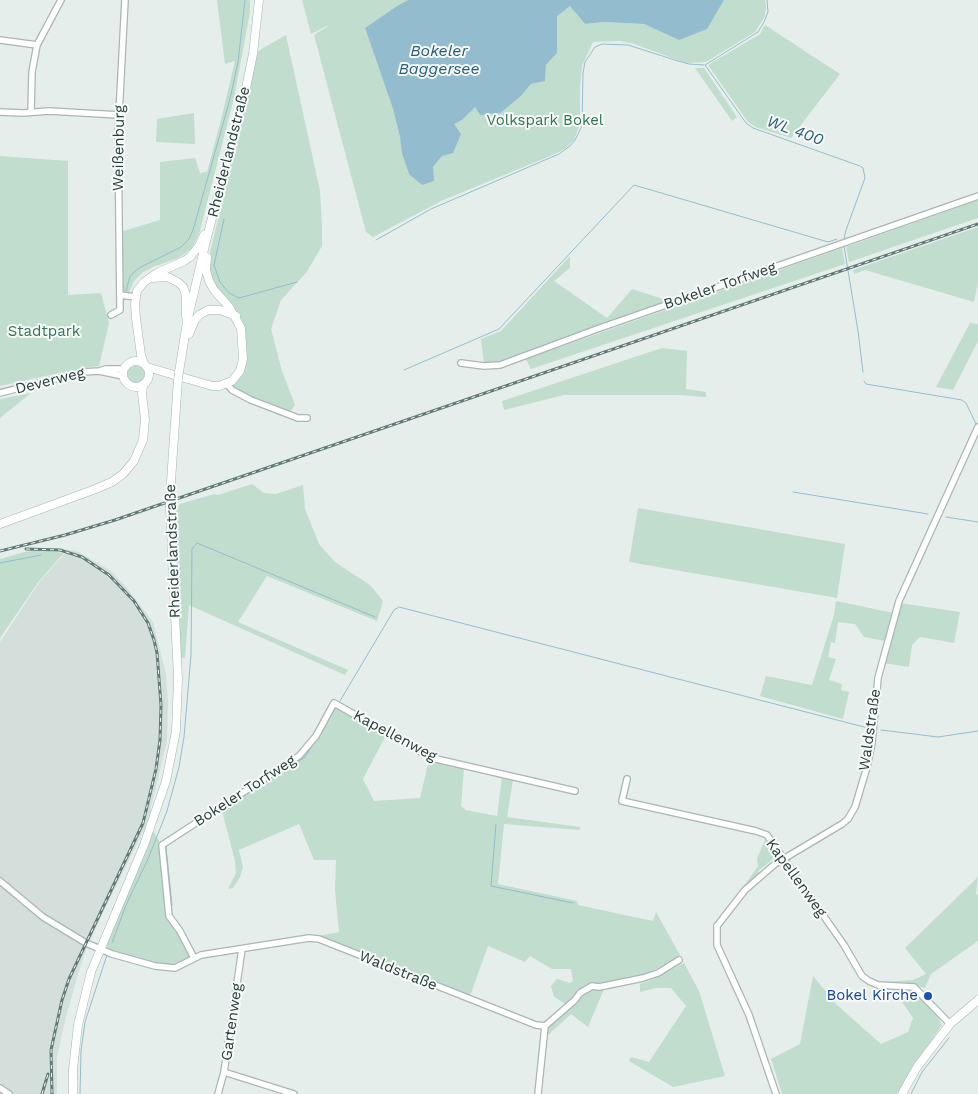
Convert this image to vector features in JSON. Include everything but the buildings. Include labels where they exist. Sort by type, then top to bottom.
[{"type":"main road","name":"Rheiderlandstraße","points":[[73,1094],[73,1069],[78,1025],[91,972],[144,845],[166,781],[176,730],[178,679],[170,496],[178,376],[187,322],[206,241],[246,88],[253,54],[259,0]]},
{"type":"main road","points":[[149,376],[138,338],[136,298],[140,287],[157,273],[190,257],[199,246],[205,231],[210,225]]},
{"type":"main road","points":[[143,386],[134,387],[127,384],[123,373],[130,363],[134,362],[212,386],[227,384],[237,376],[243,359],[241,328],[236,316],[209,280],[206,262],[209,247],[206,241]]},
{"type":"main road","points":[[149,278],[168,277],[183,287],[186,295],[185,314],[187,322]]},
{"type":"main road","points":[[183,347],[188,340],[195,320],[204,312],[213,309],[236,316]]},
{"type":"main road","points":[[134,362],[138,338]]},
{"type":"main road","points":[[149,376],[168,374]]},
{"type":"main road","points":[[0,524],[112,482],[123,474],[134,461],[141,447],[145,419],[142,394],[143,386],[149,376]]},
{"type":"main road","points":[[134,387],[144,432]]},
{"type":"main road","points":[[902,1094],[917,1067],[950,1024],[978,1000]]},
{"type":"street","points":[[31,112],[32,72],[37,44],[61,0]]},
{"type":"street","name":"Weißenburg","points":[[111,315],[120,310],[119,115],[125,0]]},
{"type":"street","points":[[0,40],[37,44]]},
{"type":"street","points":[[0,112],[49,111],[119,115]]},
{"type":"street","name":"Bokeler Torfweg","points":[[461,363],[484,366],[500,365],[596,329],[978,196]]},
{"type":"street","points":[[120,295],[136,298]]},
{"type":"street","name":"Deverweg","points":[[0,393],[82,372],[100,371],[106,368],[123,373]]},
{"type":"street","points":[[227,384],[232,390],[251,400],[298,418],[307,418]]},
{"type":"street","name":"Waldstraße","points":[[776,1094],[749,1015],[717,945],[717,926],[745,890],[776,864],[842,824],[848,819],[855,807],[872,743],[878,678],[899,601],[977,430]]},
{"type":"street","name":"Bokeler Torfweg","points":[[194,958],[180,931],[169,916],[162,845],[299,756],[316,736],[334,703]]},
{"type":"street","name":"Kapellenweg","points":[[334,703],[432,758],[575,791]]},
{"type":"street","name":"Kapellenweg","points":[[627,779],[622,801],[756,831],[766,835],[844,945],[862,976],[878,985],[914,987],[950,1024]]},
{"type":"street","name":"Waldstraße","points":[[0,881],[43,917],[69,934],[99,949],[164,968],[180,966],[201,955],[309,938],[320,940],[536,1025],[546,1026]]},
{"type":"street","name":"Gartenweg","points":[[218,1094],[224,1072],[242,949]]},
{"type":"street","points":[[538,1094],[546,1026],[575,1000],[580,993],[592,986],[600,987],[658,973],[679,960]]},
{"type":"street","points":[[224,1072],[294,1094]]},
{"type":"street","points":[[0,1088],[9,1094]]},
{"type":"shaded area","points":[[68,550],[77,551],[111,571],[127,588],[153,622],[166,674],[168,703],[167,741],[147,824],[105,908],[86,950],[78,974],[57,1056],[57,1094],[0,1094],[0,642],[40,581]]},
{"type":"green space","points":[[217,0],[250,0],[250,12],[234,98],[199,234],[192,248],[187,252],[178,258],[142,273],[134,281],[128,295],[122,292],[120,232],[160,220],[160,162],[195,158],[200,173],[207,172],[235,61],[225,64]]},
{"type":"green space","name":"Volkspark Bokel","points":[[302,0],[408,0],[365,28],[393,109],[402,154],[409,174],[433,167],[442,156],[454,124],[462,120],[475,106],[521,96],[531,84],[545,80],[546,65],[557,53],[557,16],[570,5],[585,24],[604,22],[644,24],[679,40],[707,28],[724,0],[765,0],[766,6],[765,16],[755,32],[706,62],[686,63],[634,44],[620,41],[593,42],[582,66],[580,124],[574,140],[566,148],[441,201],[373,237],[366,232],[314,35],[331,24],[311,34]]},
{"type":"green space","points":[[765,25],[840,74],[791,138],[756,127],[748,122],[708,65],[760,34]]},
{"type":"green space","points":[[286,35],[320,191],[322,226],[322,246],[306,273],[281,300],[271,329],[282,371],[295,405],[290,412],[239,392],[234,388],[232,384],[240,377],[245,329],[242,320],[211,279],[208,261],[258,51]]},
{"type":"green space","points":[[695,68],[704,68],[737,117],[732,121]]},
{"type":"green space","points":[[194,113],[195,144],[156,142],[157,119]]},
{"type":"green space","name":"Stadtpark","points":[[0,156],[68,161],[68,295],[101,293],[109,323],[99,366],[0,386]]},
{"type":"green space","points":[[978,200],[978,218],[849,262],[846,247]]},
{"type":"green space","points":[[978,227],[978,282],[974,302],[865,270],[854,274],[853,270]]},
{"type":"green space","points":[[842,248],[845,264],[531,369],[526,359]]},
{"type":"green space","points":[[570,256],[570,268],[554,281],[607,318],[632,289],[663,299],[666,302],[499,363],[484,364],[481,339],[501,331]]},
{"type":"green space","points":[[970,323],[978,324],[978,341],[953,390],[936,387]]},
{"type":"green space","points":[[662,348],[687,351],[686,389],[706,392],[706,397],[678,395],[564,395],[504,410],[502,401]]},
{"type":"green space","points":[[136,365],[143,368],[146,375],[143,382],[136,385],[129,382],[126,375],[129,368]]},
{"type":"green space","points":[[31,393],[0,418],[0,399]]},
{"type":"green space","points":[[252,484],[264,493],[276,494],[303,485],[305,509],[319,544],[335,562],[370,585],[383,601],[377,621],[267,576],[238,622],[348,670],[345,675],[189,605],[185,658],[179,657],[176,508],[180,504]]},
{"type":"green space","points":[[638,508],[845,544],[837,598],[629,562]]},
{"type":"green space","points":[[42,550],[64,553],[39,581],[0,638],[0,559],[24,552]]},
{"type":"green space","points":[[836,601],[894,613],[885,641],[864,637],[855,624],[838,622],[835,643],[831,642],[828,657],[836,659],[829,680],[842,684],[841,690],[849,692],[843,719],[760,696],[766,676],[812,685],[834,615]]},
{"type":"green space","points":[[900,603],[960,612],[954,643],[920,637],[912,645],[909,667],[884,663]]},
{"type":"green space","points":[[335,705],[386,735],[363,779],[374,801],[420,798],[429,760],[464,769],[461,806],[466,810],[497,816],[502,777],[513,780],[507,817],[580,827],[580,830],[504,824],[498,884],[577,901],[578,905],[653,921],[656,912],[680,955],[654,970],[636,977],[600,984],[592,983],[566,1004],[554,997],[551,986],[557,979],[570,983],[573,981],[571,969],[552,969],[530,956],[525,962],[488,946],[470,996],[319,936],[339,932],[335,890],[336,860],[314,860],[299,824],[239,850],[243,867],[240,877],[233,888],[228,889],[236,873],[235,861],[222,811],[300,758]]},
{"type":"green space","points":[[153,830],[160,843],[167,917],[175,926],[192,957],[177,964],[158,964],[114,953],[108,950],[106,944]]},
{"type":"green space","points":[[766,838],[778,855],[758,871],[760,874],[741,890],[758,866],[757,858]]},
{"type":"green space","points":[[978,877],[976,893],[978,896],[978,941],[931,974],[925,988],[903,982],[883,982],[913,980],[926,974],[905,948]]},
{"type":"green space","points":[[684,963],[699,991],[725,1076],[673,1087],[629,1061],[631,1057],[649,1062],[686,1006],[671,988],[656,988],[640,992],[640,984],[654,979]]},
{"type":"green space","points":[[813,976],[837,1005],[881,1044],[908,1032],[913,1018],[902,1002],[887,989],[908,990],[916,993],[937,1016],[942,1025],[916,1063],[899,1094],[782,1094],[771,1059],[800,1044]]},
{"type":"green space","points":[[593,988],[604,989],[588,1027],[571,1014],[547,1036],[549,1027],[582,995]]},
{"type":"water","name":"Bokeler Baggersee","points":[[408,0],[724,0],[707,29],[679,40],[644,24],[604,22],[585,24],[570,6],[557,16],[557,53],[546,65],[545,81],[531,84],[521,96],[500,113],[480,115],[475,107],[462,120],[454,124],[461,134],[453,153],[442,156],[433,167],[434,181],[422,185],[409,174],[402,154],[393,109],[365,28]]},
{"type":"waterway","points":[[126,291],[130,276],[139,268],[181,247],[189,239],[193,230],[230,99],[238,62],[245,0]]},
{"type":"waterway","name":"WL 400","points":[[767,0],[768,12],[758,32],[705,65],[746,123],[753,128],[863,168],[865,178],[844,239]]},
{"type":"waterway","points":[[376,240],[431,209],[559,154],[570,146],[582,126],[583,73],[585,62],[595,47],[602,44],[628,45],[689,64],[704,65]]},
{"type":"waterway","points":[[404,370],[499,329],[634,185],[828,242],[837,239]]},
{"type":"waterway","points":[[224,219],[214,265],[220,282],[229,293],[239,298],[297,282]]},
{"type":"waterway","points":[[844,246],[863,372]]},
{"type":"waterway","points":[[864,381],[866,384],[962,400],[966,403],[977,426]]},
{"type":"waterway","points":[[793,492],[928,514]]},
{"type":"waterway","points":[[946,517],[978,522]]},
{"type":"waterway","points":[[112,943],[126,905],[148,859],[167,811],[179,767],[184,737],[191,655],[192,549],[197,543],[375,617]]},
{"type":"waterway","points":[[0,563],[41,555]]},
{"type":"waterway","points":[[340,701],[394,610],[399,607],[868,728]]},
{"type":"waterway","points":[[326,723],[335,708]]},
{"type":"waterway","points":[[881,730],[938,737],[978,731]]},
{"type":"waterway","points":[[246,794],[305,757],[315,741]]},
{"type":"waterway","points":[[496,824],[491,886],[573,903]]},
{"type":"waterway","points":[[168,844],[166,847],[172,905]]},
{"type":"waterway","points":[[80,1094],[81,1051],[85,1022],[107,955]]},
{"type":"waterway","points":[[911,1094],[922,1072],[949,1038]]},
{"type":"railway","points":[[0,551],[115,520],[978,224]]},
{"type":"railway","points":[[26,549],[60,550],[82,557],[109,575],[134,601],[148,623],[154,640],[157,653],[161,705],[160,740],[156,769],[143,823],[69,979],[62,1000],[51,1050],[52,1094]]},
{"type":"railway","points":[[42,1094],[48,1074]]},
{"type":"place","name":"Bokel Kirche","points":[[928,996]]}]
